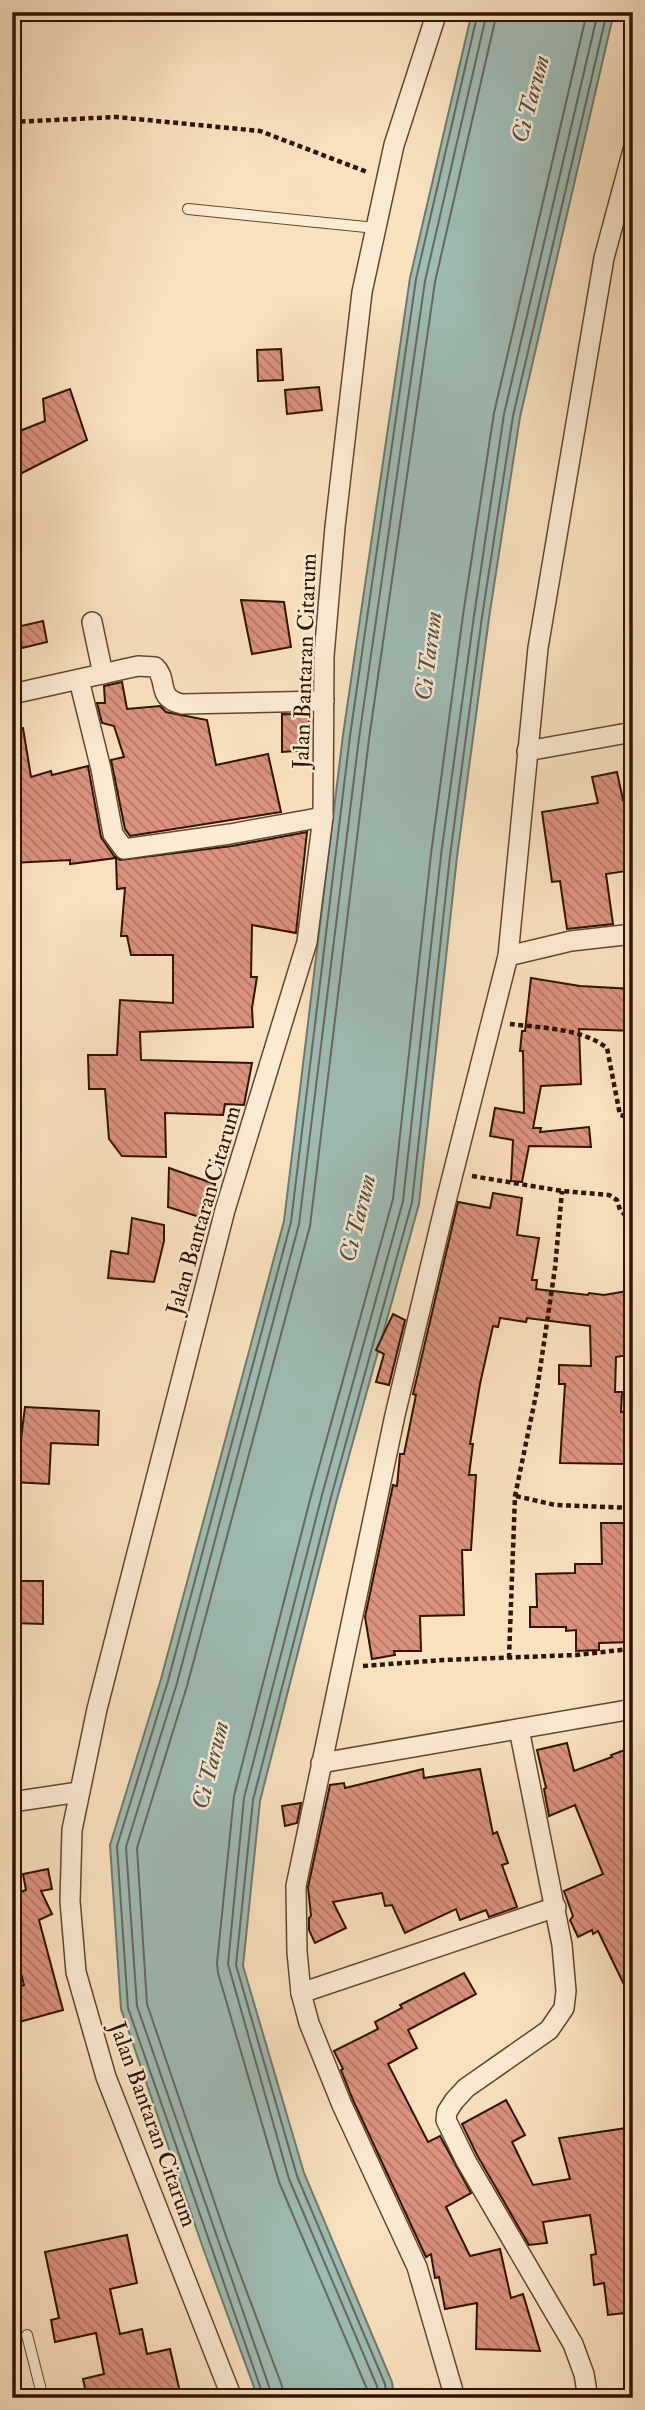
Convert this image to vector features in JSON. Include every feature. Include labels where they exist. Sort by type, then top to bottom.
[{"type":"street","name":"Jalan Bantaran Citarum","points":[[232,2398],[106,2077],[76,1972],[70,1901],[72,1830],[100,1696],[225,1210],[307,942],[323,817],[324,656],[335,527],[362,292],[394,145],[436,12]]},
{"type":"street","points":[[454,2398],[417,2267],[342,2105],[309,2023],[301,1993],[297,1952],[296,1886],[395,1415],[508,956],[538,648],[604,258],[633,150]]},
{"type":"street","points":[[92,622],[103,674]]},
{"type":"street","points":[[12,694],[138,666],[155,667],[161,674],[164,693],[173,702],[182,704],[324,701]]},
{"type":"street","points":[[79,680],[101,769],[113,835],[124,849],[323,817]]},
{"type":"street","points":[[527,751],[633,732]]},
{"type":"street","points":[[508,956],[571,942],[633,934]]},
{"type":"street","points":[[321,1763],[633,1709]]},
{"type":"street","points":[[519,1729],[556,1907],[566,1991],[564,2008],[549,2030],[466,2088],[447,2112],[446,2120],[466,2161],[573,2344],[584,2374],[588,2398]]},
{"type":"street","points":[[12,1802],[79,1792]]},
{"type":"street","points":[[301,1993],[556,1907]]},
{"type":"lane","points":[[188,209],[376,228]]},
{"type":"lane","points":[[27,2335],[43,2398]]},
{"type":"path","points":[[12,122],[116,117],[260,131],[387,180]]},
{"type":"path","points":[[492,1021],[575,1033],[600,1042],[607,1048],[620,1115],[633,1118]]},
{"type":"path","points":[[453,1172],[562,1191],[610,1195],[617,1200],[620,1210],[626,1216],[633,1215]]},
{"type":"path","points":[[509,1658],[515,1496],[539,1377],[555,1268],[562,1191]]},
{"type":"path","points":[[515,1496],[555,1506],[633,1508]]},
{"type":"path","points":[[341,1668],[444,1660],[576,1655],[630,1649],[633,1651]]},
{"type":"water","name":"Ci Tarum","points":[[472,12],[614,12],[520,417],[489,618],[457,857],[419,1204],[337,1499],[260,1801],[243,1966],[304,2173],[392,2382],[394,2398],[258,2398],[121,2009],[110,1845],[161,1679],[284,1221],[343,735],[410,278]]},
{"type":"building","points":[[281,349],[283,380],[258,381],[257,350]]},
{"type":"building","points":[[319,387],[322,410],[287,414],[285,390]]},
{"type":"building","points":[[70,389],[87,440],[12,478],[12,434],[45,421],[43,399]]},
{"type":"building","points":[[241,600],[284,602],[291,647],[252,654]]},
{"type":"building","points":[[43,621],[47,642],[22,648],[17,627]]},
{"type":"building","points":[[122,682],[127,709],[160,706],[166,712],[207,720],[216,765],[268,754],[281,812],[130,836],[125,829],[111,760],[124,757],[114,726],[102,723],[97,703],[105,703],[104,686]]},
{"type":"building","points":[[282,714],[309,715],[310,750],[282,752]]},
{"type":"building","points":[[23,728],[31,777],[51,771],[52,775],[88,766],[101,837],[120,860],[232,846],[307,832],[296,933],[252,925],[251,977],[257,977],[252,1008],[253,1027],[140,1032],[141,1060],[252,1063],[244,1105],[225,1104],[223,1115],[165,1113],[166,1157],[122,1156],[109,1139],[105,1089],[89,1089],[88,1055],[117,1055],[120,1000],[173,1003],[173,955],[131,955],[127,936],[121,936],[125,888],[117,889],[116,858],[70,864],[70,860],[12,863],[12,729]]},
{"type":"building","points":[[617,772],[623,800],[633,798],[633,870],[606,874],[613,924],[567,929],[560,881],[552,882],[542,812],[598,803],[592,777]]},
{"type":"building","points":[[531,978],[580,986],[633,989],[633,1031],[579,1029],[581,1084],[541,1086],[533,1128],[541,1128],[540,1132],[589,1127],[591,1147],[529,1146],[522,1182],[511,1181],[513,1140],[490,1136],[495,1108],[524,1113],[523,1051],[520,1051]]},
{"type":"building","points":[[169,1168],[215,1184],[209,1220],[168,1207]]},
{"type":"building","points":[[493,1193],[522,1198],[517,1235],[539,1238],[532,1280],[537,1280],[536,1289],[588,1295],[633,1290],[633,1354],[616,1357],[615,1392],[622,1392],[621,1412],[629,1411],[631,1437],[627,1437],[626,1464],[560,1463],[565,1384],[559,1384],[559,1365],[591,1366],[590,1326],[527,1318],[526,1322],[500,1318],[498,1327],[493,1326],[470,1444],[473,1444],[469,1475],[476,1475],[471,1550],[462,1550],[464,1615],[420,1616],[421,1651],[394,1651],[395,1655],[372,1659],[365,1617],[393,1485],[397,1486],[400,1454],[404,1454],[416,1395],[413,1394],[458,1202],[490,1208]]},
{"type":"building","points":[[132,1218],[164,1225],[164,1241],[154,1282],[108,1278],[111,1251],[128,1254]]},
{"type":"building","points":[[393,1314],[405,1320],[389,1385],[376,1382],[384,1354],[376,1350]]},
{"type":"building","points":[[25,1407],[99,1411],[98,1445],[51,1443],[49,1484],[12,1482],[12,1455],[19,1455]]},
{"type":"building","points":[[601,1523],[633,1523],[633,1642],[599,1643],[599,1650],[576,1651],[576,1630],[566,1631],[566,1627],[530,1627],[530,1607],[537,1607],[536,1574],[575,1573],[575,1564],[602,1564]]},
{"type":"building","points":[[12,1581],[43,1581],[43,1624],[12,1623]]},
{"type":"building","points":[[567,1743],[574,1771],[633,1747],[633,2003],[598,1931],[593,1934],[592,1930],[578,1937],[570,1920],[573,1916],[564,1891],[603,1874],[575,1805],[549,1816],[537,1750]]},
{"type":"building","points":[[423,1769],[424,1778],[480,1769],[493,1834],[497,1832],[508,1863],[502,1865],[517,1907],[489,1917],[486,1910],[460,1920],[456,1909],[405,1933],[392,1905],[385,1906],[382,1893],[333,1902],[346,1928],[315,1943],[309,1930],[311,1916],[308,1887],[330,1785],[344,1783],[345,1788]]},
{"type":"building","points":[[301,1803],[297,1823],[285,1826],[282,1806]]},
{"type":"building","points":[[48,1869],[52,1889],[41,1891],[52,1914],[39,1920],[63,2010],[12,2024],[12,1988],[24,1985],[12,1940],[12,1895],[26,1890],[23,1874]]},
{"type":"building","points":[[464,1973],[476,1994],[408,2030],[417,2048],[388,2064],[428,2142],[440,2136],[471,2193],[446,2207],[470,2256],[500,2249],[511,2298],[523,2294],[540,2351],[476,2349],[477,2303],[445,2309],[431,2254],[426,2257],[353,2100],[334,2051],[378,2029],[375,2022],[402,2008],[400,2005]]},
{"type":"building","points":[[506,2100],[525,2135],[512,2142],[533,2185],[570,2179],[559,2138],[633,2127],[633,2312],[608,2315],[604,2283],[594,2285],[591,2255],[596,2254],[590,2215],[543,2222],[547,2243],[529,2245],[462,2124]]},
{"type":"building","points":[[127,2235],[137,2283],[110,2289],[120,2334],[142,2329],[147,2354],[170,2349],[180,2392],[151,2398],[87,2398],[83,2379],[104,2374],[96,2333],[55,2342],[51,2320],[59,2318],[45,2252]]}]
